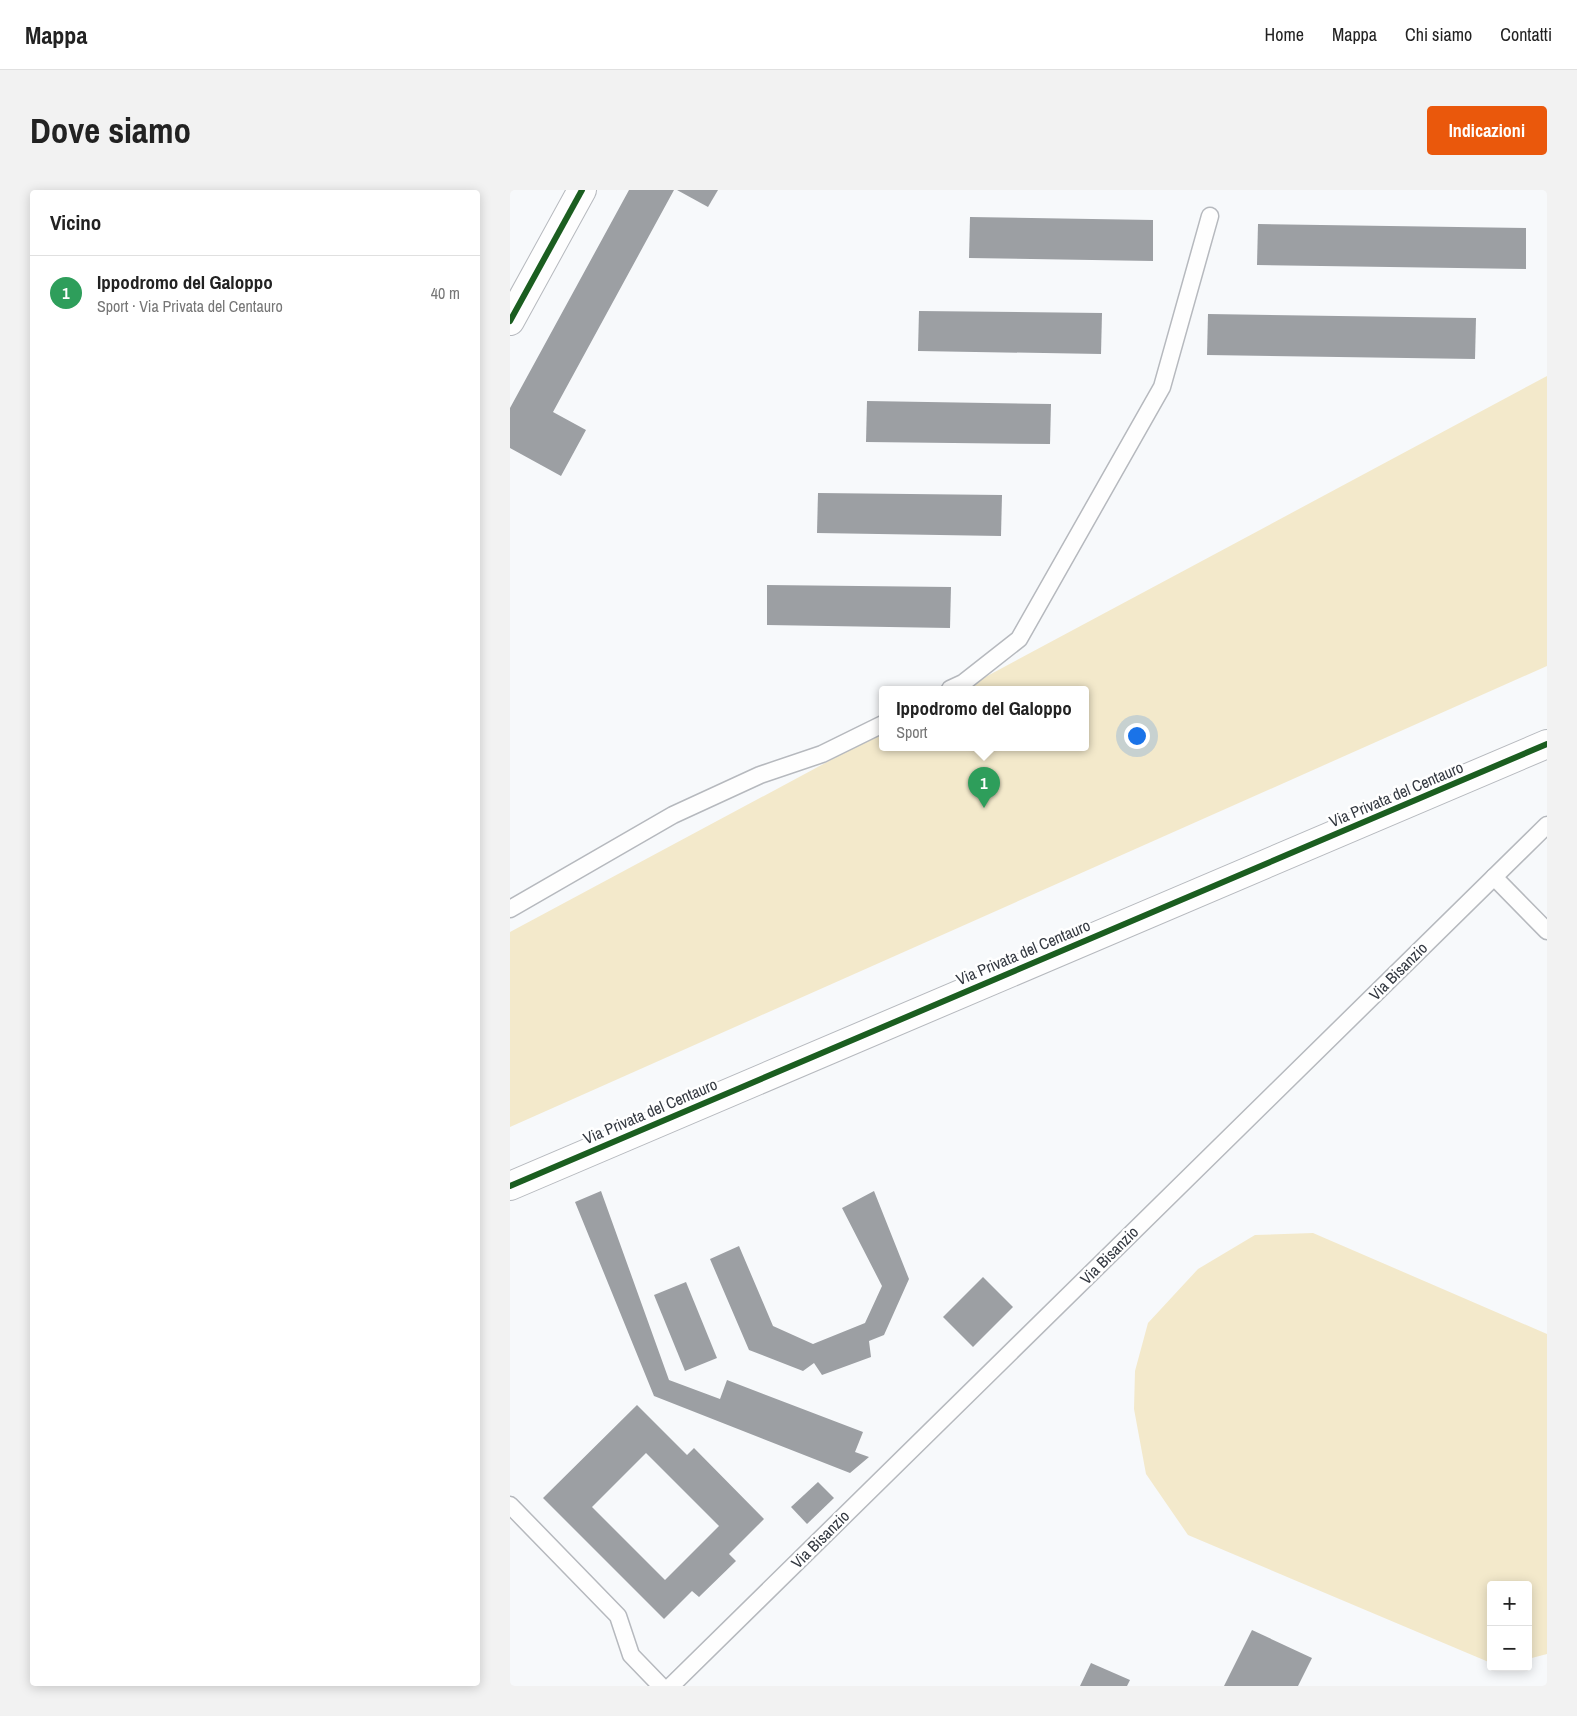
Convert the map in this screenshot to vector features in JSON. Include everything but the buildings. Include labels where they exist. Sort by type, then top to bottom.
[{"type":"street","points":[[510,321],[582,190]]},
{"type":"street","name":"Via Privata del Centauro","points":[[510,1186],[1547,744]]},
{"type":"lane","points":[[956,686],[963,683],[1019,639],[1162,387],[1210,216]]},
{"type":"lane","points":[[510,909],[673,815],[760,775],[822,754],[879,726]]},
{"type":"lane","name":"Via Bisanzio","points":[[670,1686],[1547,825]]},
{"type":"lane","points":[[1494,876],[1547,931]]},
{"type":"lane","points":[[510,1505],[618,1616],[631,1655],[661,1686]]},
{"type":"shaded area","points":[[1547,376],[1547,666],[510,1127],[510,932],[879,734],[879,751],[1089,751],[1089,686],[969,686]]},
{"type":"shaded area","points":[[1313,1233],[1547,1334],[1547,1654],[1532,1658],[1532,1581],[1487,1581],[1487,1661],[1188,1535],[1146,1474],[1134,1409],[1135,1371],[1148,1323],[1198,1269],[1255,1235]]},
{"type":"cycle path","points":[[510,321],[582,190]]},
{"type":"cycle path","points":[[510,1186],[1547,744]]},
{"type":"place","name":"Ippodromo del Galoppo","points":[[984,808]]}]
